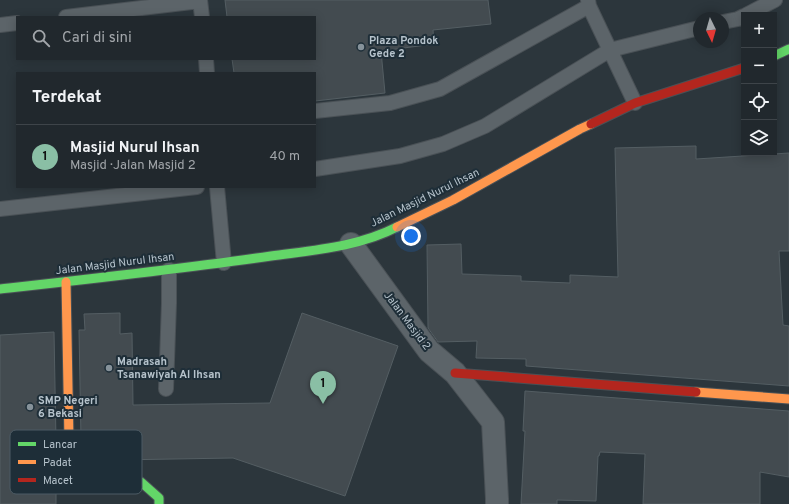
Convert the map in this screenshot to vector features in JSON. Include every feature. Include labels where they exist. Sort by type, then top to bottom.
[{"type":"main road","points":[[777,55],[789,49]]},
{"type":"main road","name":"Jalan Masjid Nurul Ihsan","points":[[0,289],[224,263],[351,244],[388,232],[453,200],[580,130],[635,104],[741,69]]},
{"type":"main road","points":[[66,282],[69,430]]},
{"type":"main road","points":[[455,373],[789,399]]},
{"type":"main road","points":[[142,483],[159,498],[159,504]]},
{"type":"street","name":"Jalan Masjid 2","points":[[351,244],[429,350],[455,373],[493,422],[497,504]]},
{"type":"lane","points":[[74,16],[200,0],[202,16]]},
{"type":"lane","points":[[751,12],[775,0]]},
{"type":"lane","points":[[316,112],[390,103],[440,89],[588,3],[635,104]]},
{"type":"lane","points":[[729,21],[741,17]]},
{"type":"lane","points":[[0,25],[16,23]]},
{"type":"lane","points":[[316,169],[400,156],[443,144],[486,126],[610,50],[693,29]]},
{"type":"lane","points":[[206,60],[207,72]]},
{"type":"lane","points":[[0,209],[188,188]]},
{"type":"lane","points":[[217,188],[224,263]]},
{"type":"lane","points":[[166,389],[169,270]]},
{"type":"building","name":"Plaza Pondok Gede 2","points":[[225,0],[488,0],[491,24],[433,30],[434,44],[381,51],[385,93],[316,101],[316,72],[234,72],[232,60],[316,60],[316,16],[227,16]]},
{"type":"building","points":[[696,146],[696,159],[742,156],[777,156],[777,154],[789,153],[789,251],[779,251],[783,325],[789,326],[789,386],[526,366],[526,359],[476,358],[477,341],[438,342],[428,328],[427,245],[461,244],[462,274],[521,276],[521,281],[570,283],[570,275],[618,277],[615,148]]},
{"type":"building","points":[[120,313],[120,334],[132,333],[133,405],[270,403],[302,313],[398,346],[345,496],[233,458],[142,460],[142,430],[81,430],[79,330],[85,330],[84,314]]},
{"type":"building","points":[[54,332],[56,430],[10,430],[10,494],[56,494],[56,504],[0,504],[0,335]]},
{"type":"building","points":[[525,391],[789,411],[789,477],[760,472],[760,504],[643,504],[645,454],[600,452],[598,456],[596,501],[557,500],[557,504],[521,504],[525,431],[523,431]]},
{"type":"traffic: fast","points":[[777,55],[789,49]]},
{"type":"traffic: fast","points":[[0,289],[169,270],[336,247],[367,239],[397,227]]},
{"type":"traffic: fast","points":[[142,483],[159,498],[159,504]]},
{"type":"traffic: slow","points":[[397,227],[453,200],[591,124]]},
{"type":"traffic: slow","points":[[66,282],[69,430]]},
{"type":"traffic: slow","points":[[696,392],[789,399]]},
{"type":"traffic: jam","points":[[591,124],[635,103],[741,69]]},
{"type":"traffic: jam","points":[[455,373],[696,392]]},
{"type":"place","name":"Plaza Pondok Gede 2","points":[[361,47]]},
{"type":"place","name":"Madrasah Tsanawiyah Al Ihsan","points":[[109,368]]},
{"type":"place","name":"Masjid Nurul Ihsan","points":[[323,404]]},
{"type":"place","name":"SMP Negeri 6 Bekasi","points":[[30,407]]}]
